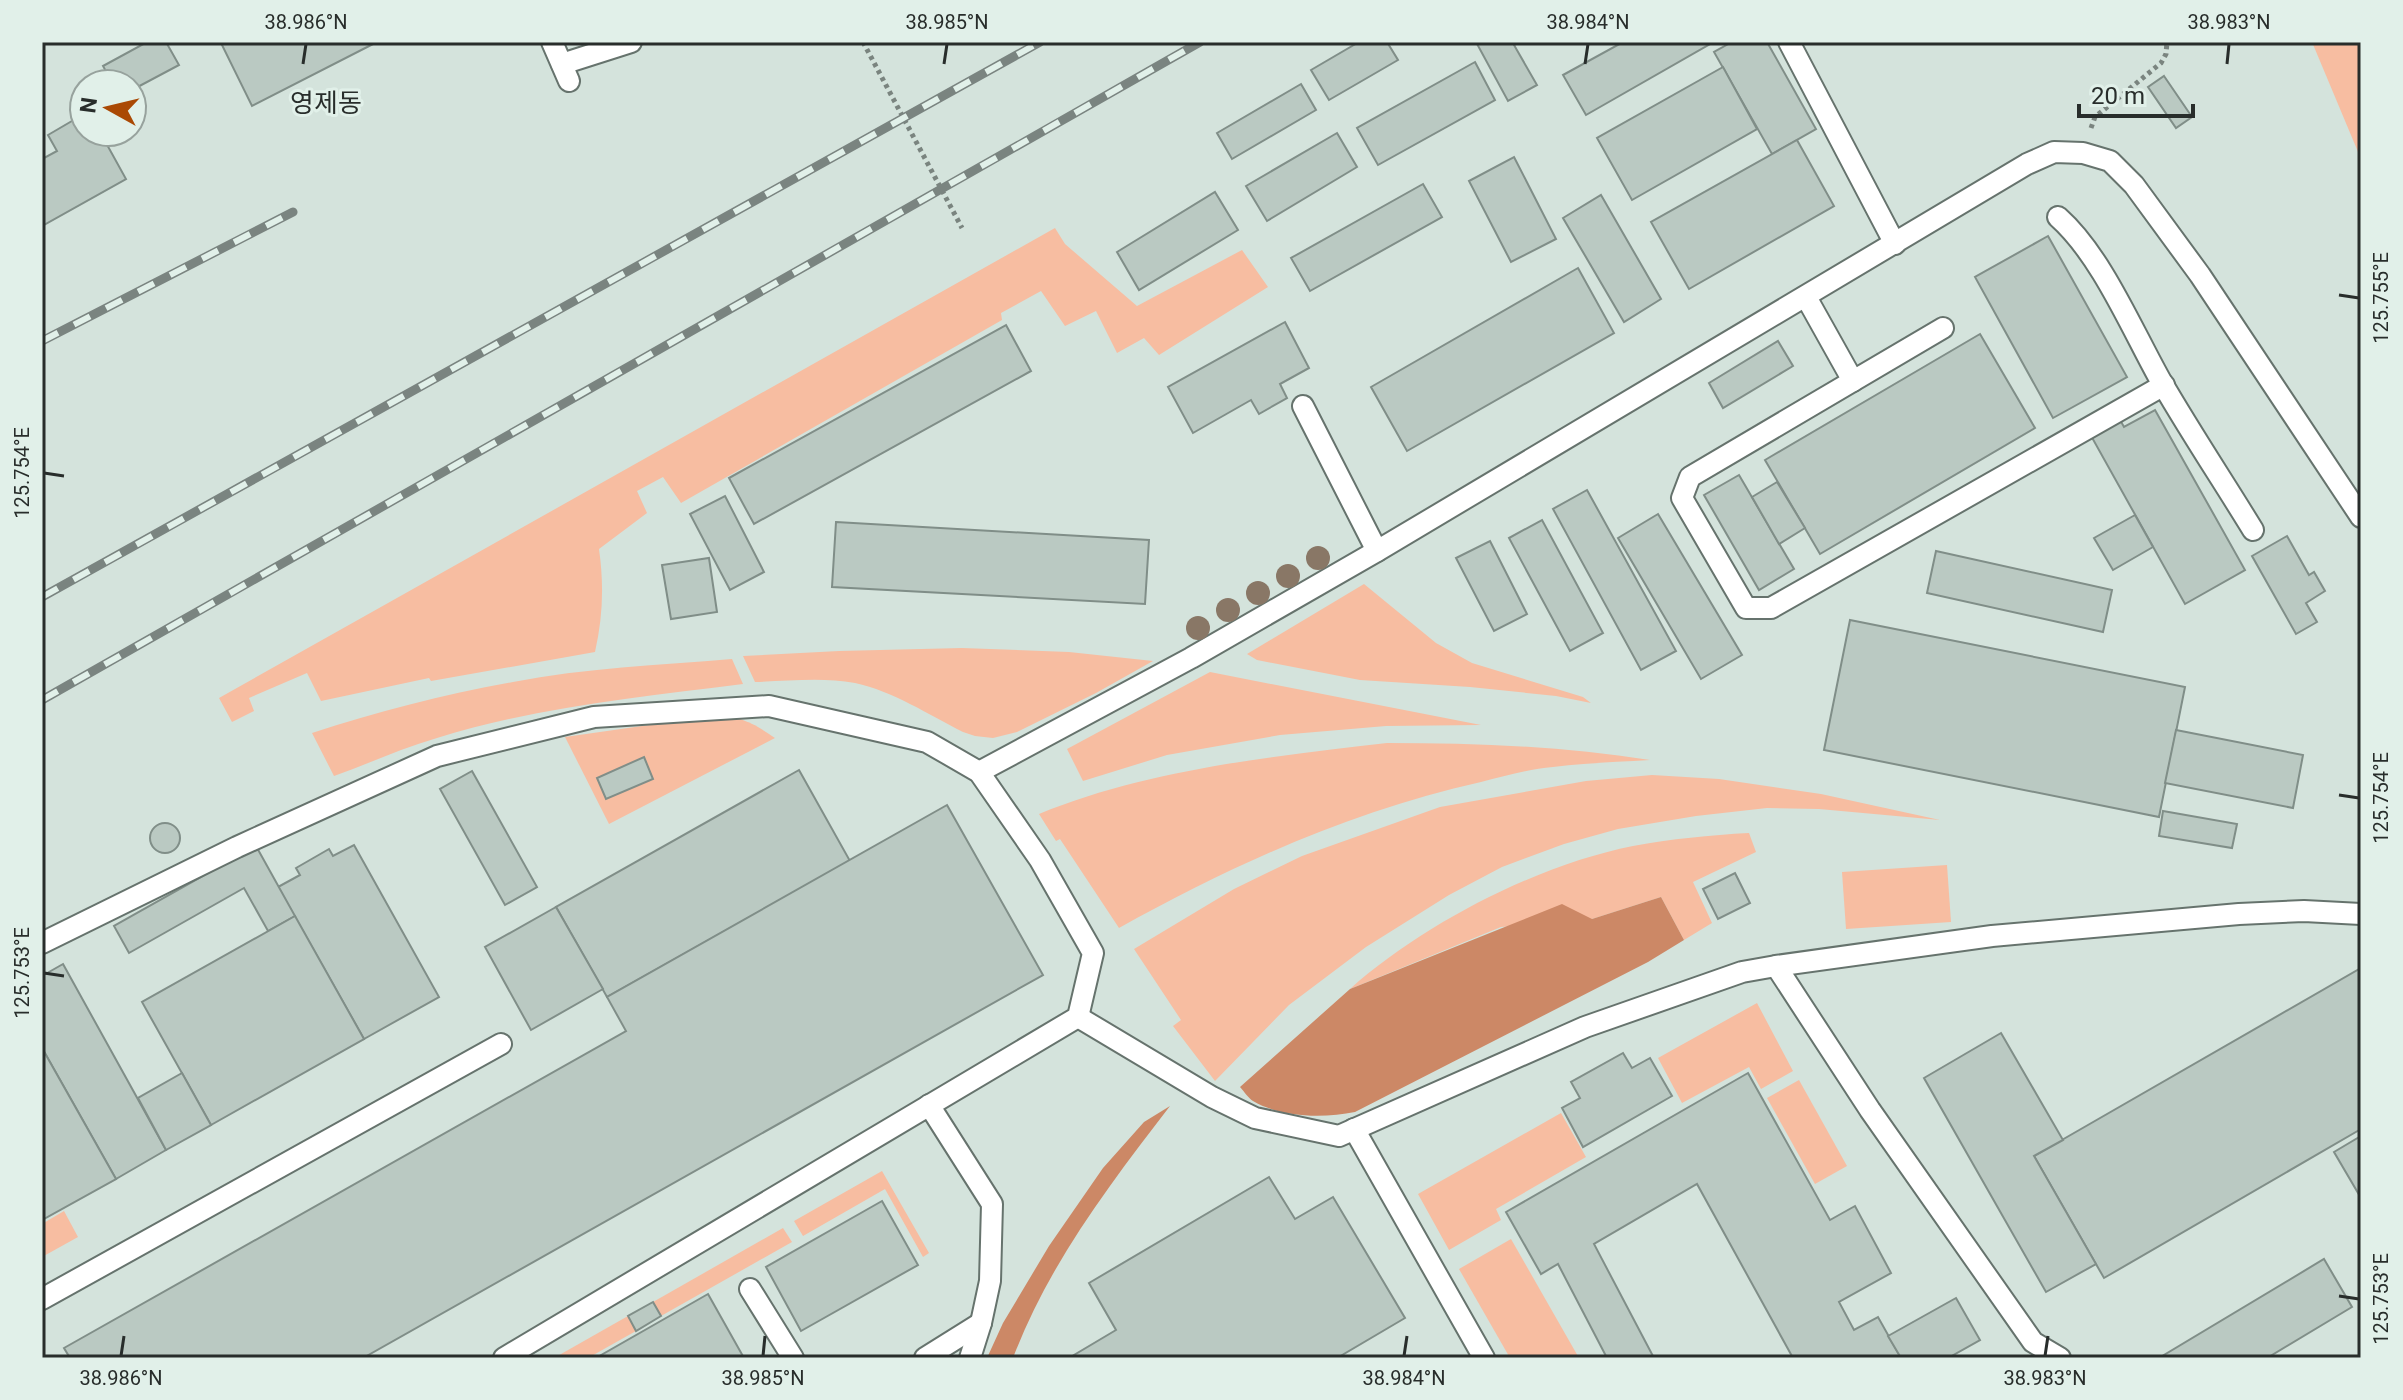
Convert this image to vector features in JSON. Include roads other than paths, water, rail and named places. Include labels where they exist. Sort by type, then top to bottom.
[{"type":"lane","points":[[552,42],[565,72],[631,42]]},
{"type":"lane","points":[[1789,42],[1895,244]]},
{"type":"lane","points":[[979,772],[1191,658],[1377,551],[2027,164],[2054,152],[2083,153],[2110,161],[2134,185],[2200,275],[2361,517]]},
{"type":"lane","points":[[2058,217],[2074,231],[2098,269],[2164,385],[2253,530]]},
{"type":"lane","points":[[1806,297],[1853,381]]},
{"type":"lane","points":[[1943,328],[1690,477],[1682,498],[1746,608],[1771,608],[2164,385]]},
{"type":"lane","points":[[1303,406],[1377,551]]},
{"type":"lane","points":[[42,943],[237,847],[437,756],[594,717],[769,706],[927,742],[979,772],[1040,860],[1093,953],[1078,1017],[504,1358]]},
{"type":"lane","points":[[1078,1017],[1212,1097],[1255,1118],[1339,1136],[1585,1027],[1742,972],[1992,936],[2304,911],[2361,914]]},
{"type":"lane","points":[[1776,966],[1870,1110],[2033,1342],[2060,1358]]},
{"type":"lane","points":[[42,1299],[501,1044]]},
{"type":"lane","points":[[929,1105],[992,1204],[990,1281],[970,1358]]},
{"type":"lane","points":[[1354,1129],[1484,1358]]},
{"type":"lane","points":[[750,1289],[793,1358]]},
{"type":"lane","points":[[925,1358],[981,1323]]},
{"type":"railway","points":[[42,597],[1040,42]]},
{"type":"railway","points":[[42,700],[1200,42]]},
{"type":"railway","points":[[42,341],[293,212]]},
{"type":"district","name":"영제동","points":[[326,103]]}]
